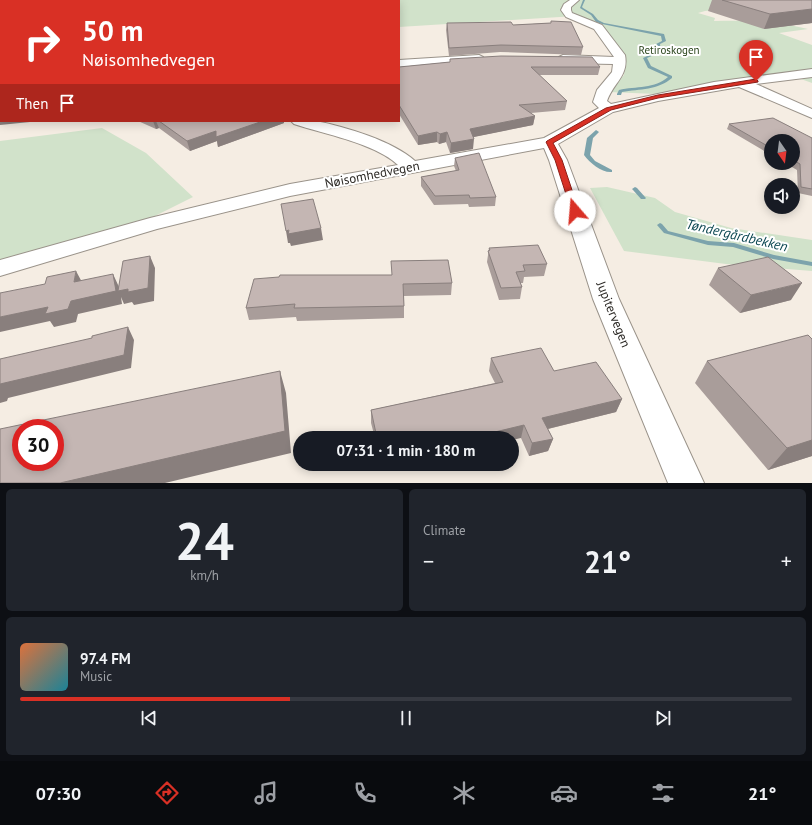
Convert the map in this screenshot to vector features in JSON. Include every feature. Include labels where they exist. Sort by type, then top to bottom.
[{"type":"street","points":[[575,0],[567,6],[566,10],[569,15],[598,27],[619,55],[620,61],[618,73],[604,90],[600,102],[608,109]]},
{"type":"street","points":[[400,64],[493,58]]},
{"type":"street","points":[[553,59],[620,61]]},
{"type":"street","name":"Nøisomhedvegen","points":[[0,268],[150,224],[290,190],[549,142],[608,109],[658,96],[812,73]]},
{"type":"street","points":[[742,83],[812,114]]},
{"type":"street","points":[[302,122],[380,146],[407,162],[411,167]]},
{"type":"street","name":"Jupitervegen","points":[[549,142],[558,160],[606,299],[686,483]]},
{"type":"green space","name":"Retiroskogen","points":[[400,0],[812,0],[698,13],[715,18],[714,21],[785,24],[808,29],[779,33],[812,45],[812,83],[787,74],[656,94],[609,92],[624,75],[626,61],[624,55],[602,26],[576,16],[400,27]]},
{"type":"green space","points":[[102,128],[146,153],[193,197],[149,219],[0,261],[0,141]]},
{"type":"green space","points":[[607,187],[655,198],[675,212],[731,228],[812,240],[812,271],[726,264],[624,251],[590,188]]},
{"type":"building","points":[[722,0],[812,0],[812,9],[770,14]]},
{"type":"building","points":[[551,21],[571,22],[583,47],[501,45],[449,48],[447,23],[511,22],[513,25],[551,23]]},
{"type":"building","points":[[501,56],[592,57],[600,67],[531,67],[567,101],[519,105],[535,116],[470,129],[474,139],[451,143],[447,132],[440,134],[437,132],[418,136],[400,107],[400,67],[450,62],[450,59]]},
{"type":"building","points":[[773,118],[812,138],[812,189],[801,187],[800,134],[764,134],[764,144],[729,124]]},
{"type":"building","points":[[160,122],[260,122],[216,137],[216,131],[187,141]]},
{"type":"building","points":[[479,153],[496,197],[470,198],[469,195],[435,196],[421,177],[459,170],[455,158]]},
{"type":"building","points":[[313,199],[321,228],[288,234],[289,230],[286,231],[281,204]]},
{"type":"building","points":[[538,245],[547,264],[523,265],[525,271],[516,272],[522,287],[501,288],[488,251],[490,250],[489,248]]},
{"type":"building","points":[[150,256],[148,288],[128,292],[128,289],[118,291],[123,261]]},
{"type":"building","points":[[768,257],[802,283],[751,295],[718,268]]},
{"type":"building","points":[[448,260],[452,283],[403,284],[404,306],[294,308],[295,304],[246,308],[254,279],[279,277],[280,275],[392,275],[391,261]]},
{"type":"building","points":[[76,271],[74,282],[113,274],[116,291],[71,301],[68,309],[45,314],[48,307],[0,317],[0,293],[45,284],[47,277]]},
{"type":"building","points":[[128,327],[124,355],[0,384],[0,359],[92,338],[92,336]]},
{"type":"building","points":[[808,335],[812,339],[812,440],[787,448],[707,361]]},
{"type":"building","points":[[541,348],[554,371],[596,362],[622,399],[542,418],[553,439],[532,443],[524,425],[499,431],[376,431],[371,410],[503,382],[491,358]]},
{"type":"building","points":[[280,371],[285,431],[60,483],[0,483],[0,429],[12,427],[12,471],[64,471],[64,419],[48,419]]},
{"type":"waterway","name":"Tøndergårdbekken","points":[[584,0],[581,7],[592,15],[597,21],[603,24],[663,35],[664,41],[658,44],[660,51],[645,58],[649,67],[671,77],[654,86],[621,91],[619,94]]},
{"type":"waterway","name":"Tøndergårdbekken","points":[[596,132],[590,138],[587,155],[593,162],[610,171]]},
{"type":"waterway","name":"Tøndergårdbekken","points":[[635,189],[643,198]]},
{"type":"waterway","name":"Tøndergårdbekken","points":[[660,225],[666,232],[708,243],[734,245],[773,257],[812,264]]},
{"type":"route","points":[[575,211],[558,160],[549,142],[608,109],[658,96],[714,86],[756,81]]}]
